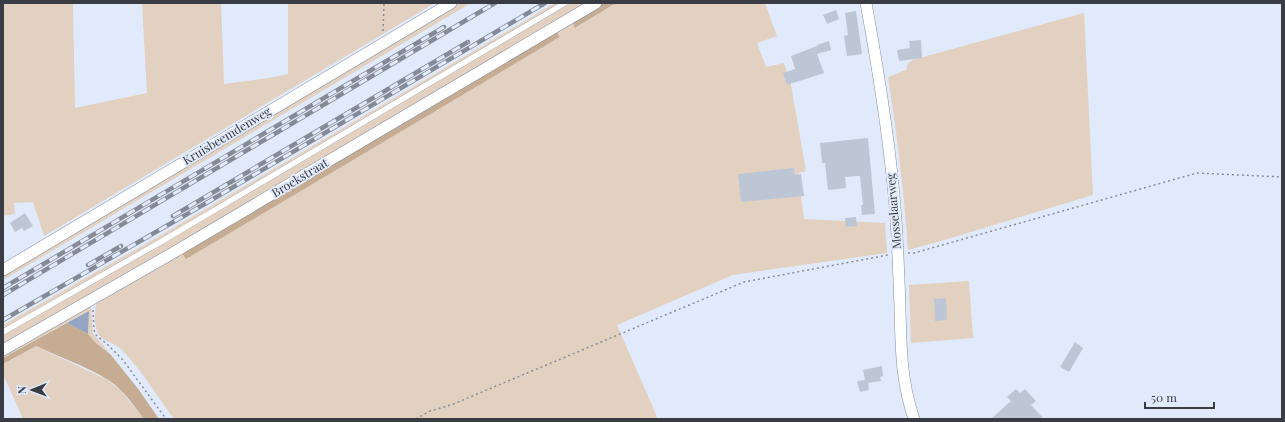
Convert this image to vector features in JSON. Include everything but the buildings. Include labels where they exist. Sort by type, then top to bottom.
[{"type":"street","name":"Kruisbeemdenweg","points":[[3,270],[451,3]]},
{"type":"street","name":"Broekstraat","points":[[3,350],[93,300],[596,3]]},
{"type":"street","name":"Mosselaarweg","points":[[866,3],[887,135],[896,218],[901,360],[907,399],[914,419]]},
{"type":"lane","points":[[3,332],[164,240],[565,3]]},
{"type":"path","points":[[384,3],[383,32],[386,42]]},
{"type":"path","points":[[416,419],[430,411],[451,405],[744,282],[898,254],[914,253],[1197,173],[1282,177]]},
{"type":"path","points":[[93,300],[93,326],[96,335],[123,360],[166,419]]},
{"type":"shaded area","points":[[3,3],[73,3],[75,108],[147,93],[142,3],[221,3],[224,84],[288,74],[288,3],[435,3],[44,236],[33,202],[14,203],[15,214],[3,216]]},
{"type":"shaded area","points":[[457,3],[471,3],[3,280],[3,272]]},
{"type":"shaded area","points":[[555,3],[592,3],[3,348],[3,325],[163,234]]},
{"type":"shaded area","points":[[600,3],[616,3],[575,28],[571,20]]},
{"type":"shaded area","points":[[616,3],[765,3],[777,36],[757,43],[766,67],[784,63],[791,85],[806,171],[798,173],[804,219],[885,223],[887,253],[733,275],[617,325],[658,419],[174,419],[129,358],[117,346],[101,337],[97,332],[95,310],[97,302],[571,20],[576,28]],"holes":[[[557,32],[560,37],[198,251],[183,253]]]},
{"type":"shaded area","points":[[1084,13],[1093,195],[908,250],[900,163],[888,77],[906,70],[908,64],[912,60]]},
{"type":"shaded area","points":[[557,32],[560,37],[186,259],[182,253]]},
{"type":"shaded area","points":[[969,281],[973,338],[911,343],[909,285]]},
{"type":"shaded area","points":[[89,306],[91,309],[93,333],[111,355],[96,343],[88,334],[89,311],[3,358],[3,353]]},
{"type":"shaded area","points":[[67,323],[88,334],[96,343],[111,355],[139,390],[159,419],[144,419],[114,384],[87,368],[36,346],[3,364],[3,358]]},
{"type":"shaded area","points":[[35,346],[106,379],[121,391],[144,419],[23,419],[3,374],[3,364]]},
{"type":"water","points":[[89,311],[88,334],[67,323]]},
{"type":"railway","points":[[3,295],[495,3]]},
{"type":"railway","points":[[3,320],[208,202],[545,3]]},
{"type":"railway","points":[[3,288],[444,27]]},
{"type":"railway","points":[[173,216],[468,42]]},
{"type":"railway","points":[[88,265],[121,246]]}]
